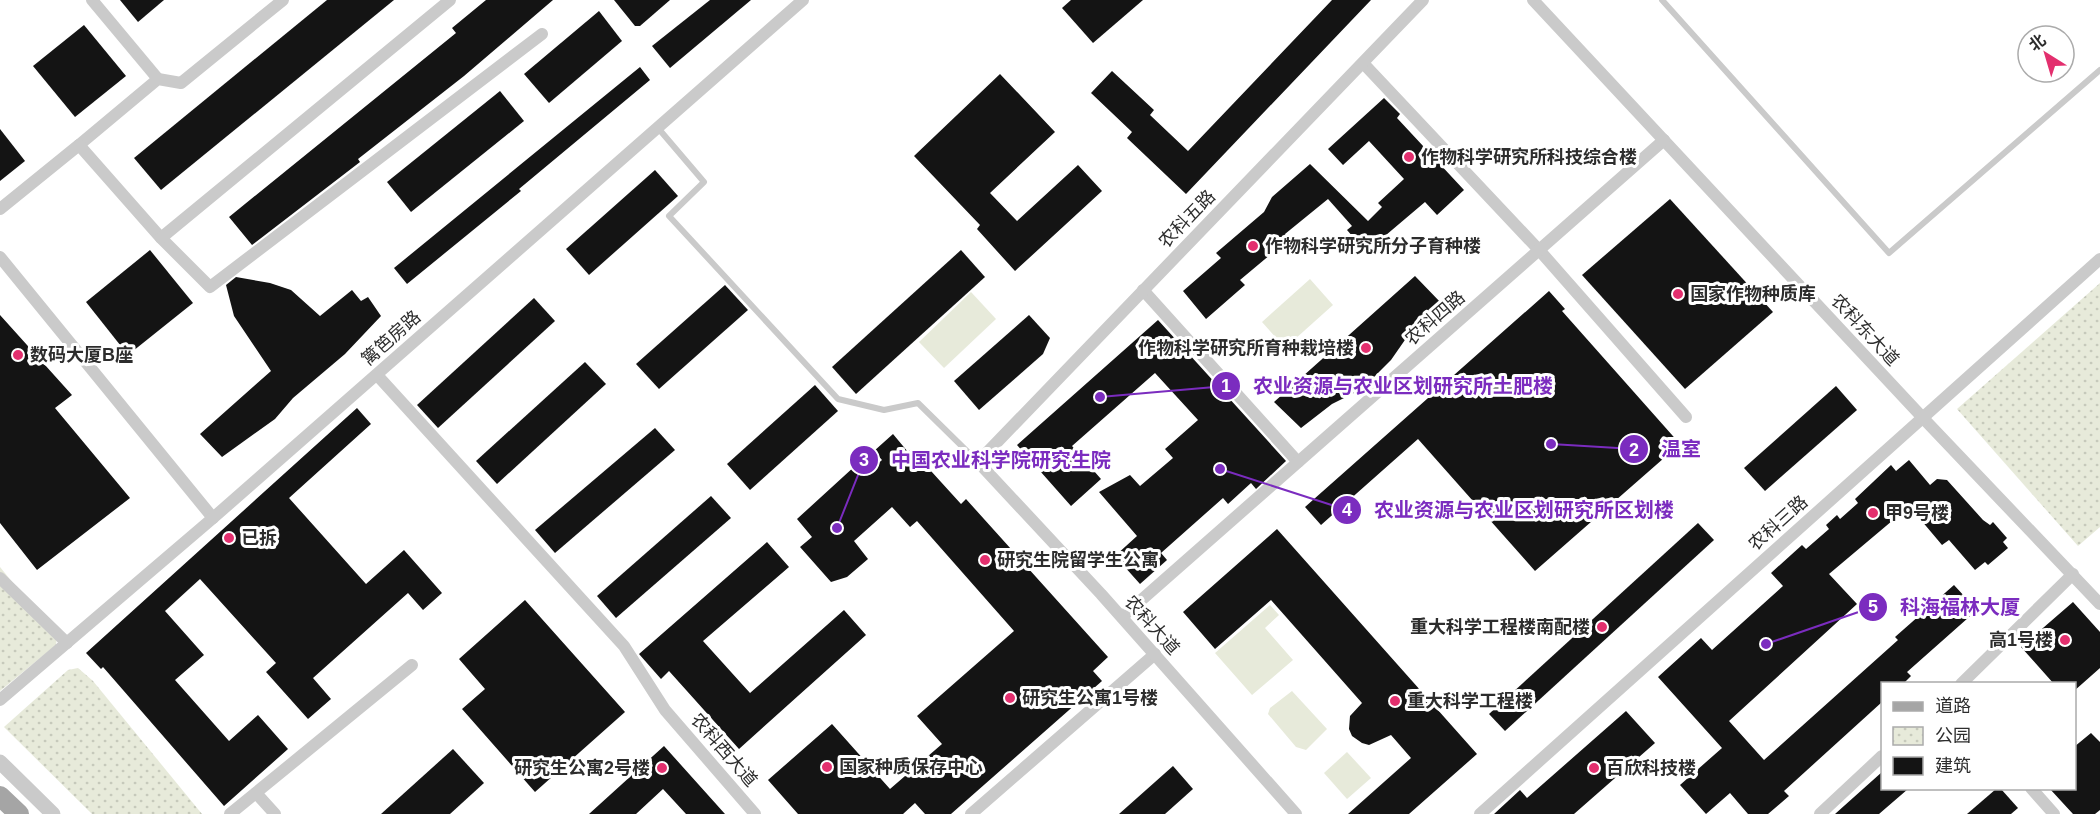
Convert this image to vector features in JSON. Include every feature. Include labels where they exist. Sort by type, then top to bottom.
[{"type":"main road","points":[[0,796],[19,814]]},
{"type":"street","points":[[92,0],[158,79],[181,83],[283,0]]},
{"type":"street","points":[[161,238],[450,0]]},
{"type":"street","name":"篱笆房路","points":[[0,700],[213,518],[803,0]]},
{"type":"street","name":"农科五路","points":[[978,462],[1423,0]]},
{"type":"street","name":"农科东大道","points":[[1533,0],[2100,604]]},
{"type":"street","points":[[79,145],[161,238],[210,287],[542,34]]},
{"type":"street","points":[[1363,63],[1540,251],[1686,417]]},
{"type":"street","points":[[0,209],[158,79]]},
{"type":"street","name":"农科四路","points":[[1122,618],[1664,140]]},
{"type":"street","points":[[0,257],[213,518]]},
{"type":"street","name":"农科三路","points":[[1480,814],[2100,259]]},
{"type":"street","points":[[1143,290],[1298,462]]},
{"type":"street","name":"农科西大道","points":[[377,375],[624,646],[665,710],[756,814]]},
{"type":"street","name":"农科大道","points":[[978,462],[1155,654],[1296,814]]},
{"type":"street","points":[[1963,682],[2073,574]]},
{"type":"street","points":[[0,578],[67,643]]},
{"type":"street","points":[[971,814],[1155,654]]},
{"type":"street","points":[[230,814],[412,665]]},
{"type":"street","points":[[1820,814],[1881,757]]},
{"type":"street","points":[[0,762],[52,814]]},
{"type":"street","points":[[2032,790],[2054,814]]},
{"type":"street","points":[[256,793],[275,814]]},
{"type":"lane","points":[[1662,0],[1889,253],[2100,70]]},
{"type":"lane","points":[[656,127],[704,182],[669,216],[838,399],[884,410],[918,403],[978,462]]},
{"type":"green space","points":[[1310,279],[1333,305],[1285,348],[1262,322]]},
{"type":"green space","points":[[2100,283],[2100,527],[2078,546],[1957,409]]},
{"type":"green space","points":[[971,292],[996,319],[944,368],[919,342]]},
{"type":"green space","points":[[0,567],[57,637],[56,645],[0,691]]},
{"type":"green space","points":[[1270,605],[1279,615],[1265,628],[1293,660],[1252,695],[1215,653]]},
{"type":"green space","points":[[78,668],[93,681],[202,814],[92,814],[4,727],[68,670]]},
{"type":"green space","points":[[1292,691],[1327,729],[1306,750],[1296,747],[1268,714],[1270,708]]},
{"type":"green space","points":[[1347,752],[1371,778],[1347,799],[1324,773]]},
{"type":"building","points":[[120,0],[164,0],[138,22]]},
{"type":"building","points":[[327,0],[394,0],[161,190],[134,158]]},
{"type":"building","points":[[486,0],[553,0],[464,76],[358,159],[360,162],[252,245],[229,217],[456,33],[452,28]]},
{"type":"building","points":[[614,0],[670,0],[640,26],[635,26]]},
{"type":"building","points":[[710,0],[751,0],[670,68],[652,46]]},
{"type":"building","points":[[1071,0],[1143,0],[1093,43],[1062,8]]},
{"type":"building","points":[[1332,0],[1371,0],[1186,194],[1127,138],[1132,132],[1091,93],[1112,71],[1154,110],[1150,115],[1188,151]]},
{"type":"building","points":[[599,11],[622,41],[549,103],[524,74]]},
{"type":"building","points":[[84,25],[126,76],[75,117],[33,66]]},
{"type":"building","points":[[640,67],[650,80],[519,189],[521,191],[407,284],[394,268]]},
{"type":"building","points":[[1000,74],[1055,132],[990,193],[1017,221],[1078,165],[1102,191],[1015,271],[977,229],[980,225],[914,156]]},
{"type":"building","points":[[500,91],[524,121],[411,212],[387,182]]},
{"type":"building","name":"作物科学研究所分子育种楼","points":[[1384,98],[1400,114],[1397,118],[1464,190],[1437,215],[1425,202],[1366,252],[1347,230],[1352,226],[1328,199],[1285,234],[1289,239],[1240,280],[1245,285],[1206,319],[1183,291],[1221,258],[1216,253],[1264,212],[1272,197],[1310,164],[1368,221],[1382,207],[1378,203],[1404,179],[1369,141],[1343,165],[1328,149]]},
{"type":"building","points":[[0,129],[25,161],[0,181]]},
{"type":"building","points":[[655,170],[678,196],[589,275],[566,249]]},
{"type":"building","name":"国家作物种质库","points":[[1670,199],[1773,312],[1685,389],[1582,275]]},
{"type":"building","points":[[150,250],[193,303],[128,355],[86,302]]},
{"type":"building","points":[[961,250],[985,277],[856,394],[832,367]]},
{"type":"building","name":"作物科学研究所育种栽培楼","points":[[1415,276],[1443,305],[1407,337],[1391,360],[1362,389],[1332,404],[1301,428],[1274,402]]},
{"type":"building","points":[[236,277],[270,283],[291,290],[320,316],[352,290],[361,301],[368,297],[381,316],[345,354],[293,398],[275,419],[222,457],[200,434],[271,371],[234,316],[226,285]]},
{"type":"building","points":[[725,285],[748,310],[659,389],[636,364]]},
{"type":"building","points":[[1549,291],[1565,309],[1562,311],[1680,444],[1535,571],[1418,439],[1321,525],[1305,507]]},
{"type":"building","points":[[534,298],[555,321],[438,428],[417,405]]},
{"type":"building","points":[[0,315],[72,395],[55,408],[130,498],[37,570],[0,523]]},
{"type":"building","points":[[1029,315],[1050,338],[1043,354],[979,410],[954,381]]},
{"type":"building","points":[[1158,320],[1286,461],[1256,489],[1251,483],[1228,504],[1223,498],[1161,553],[1167,560],[1140,584],[1115,556],[1137,536],[1099,492],[1130,475],[1140,486],[1173,458],[1165,449],[1198,420],[1155,373],[1072,446],[1101,479],[1071,506],[1017,445]]},
{"type":"building","points":[[585,362],[606,384],[497,484],[476,461]]},
{"type":"building","points":[[815,385],[838,411],[750,490],[727,464]]},
{"type":"building","points":[[1836,386],[1857,410],[1765,491],[1744,468]]},
{"type":"building","points":[[357,408],[371,424],[289,498],[366,584],[404,550],[442,593],[423,610],[408,593],[313,678],[331,699],[308,719],[266,672],[276,663],[200,579],[165,611],[204,655],[175,680],[229,741],[258,715],[288,749],[224,806],[103,667],[101,669],[86,653]]},
{"type":"building","points":[[655,428],[675,450],[555,553],[535,530]]},
{"type":"building","points":[[893,434],[908,452],[911,449],[961,504],[966,499],[1108,657],[1093,671],[1102,681],[951,814],[925,814],[915,803],[903,814],[798,814],[768,780],[832,724],[890,789],[942,744],[917,716],[1014,631],[917,521],[910,527],[892,507],[854,541],[868,559],[847,577],[831,582],[800,547],[812,537],[797,519],[855,466],[864,476],[882,460],[874,451]]},
{"type":"building","points":[[1909,460],[1930,485],[1937,479],[1947,480],[1983,520],[1990,525],[1993,522],[2007,538],[2003,542],[2008,548],[1988,565],[1985,562],[1975,570],[1949,540],[1942,545],[1910,507],[1905,510],[1829,574],[1857,604],[1729,721],[1764,760],[1898,640],[1895,637],[1954,585],[1977,610],[1907,672],[1911,676],[1905,682],[1881,682],[1881,703],[1784,791],[1789,796],[1768,814],[1748,814],[1730,793],[1706,814],[1680,785],[1722,748],[1658,677],[1701,638],[1712,650],[1783,586],[1771,573],[1802,545],[1806,549],[1829,529],[1826,525],[1837,515],[1840,519],[1858,503],[1855,499],[1891,465],[1896,471]]},
{"type":"building","points":[[711,496],[731,518],[616,618],[597,596]]},
{"type":"building","name":"重大科学工程楼南配楼","points":[[1698,523],[1714,540],[1505,731],[1489,714]]},
{"type":"building","name":"重大科学工程楼","points":[[1277,529],[1477,754],[1409,814],[1348,814],[1411,758],[1391,735],[1369,745],[1352,736],[1349,729],[1350,716],[1362,703],[1271,600],[1215,649],[1183,612]]},
{"type":"building","points":[[767,542],[789,567],[703,641],[750,693],[844,610],[866,635],[739,749],[669,671],[661,679],[639,654]]},
{"type":"building","points":[[525,600],[625,712],[535,792],[462,709],[485,689],[459,659]]},
{"type":"building","name":"高1号楼","points":[[2073,602],[2100,632],[2100,668],[2076,689],[2076,682],[2052,682],[2021,647]]},
{"type":"building","name":"百欣科技楼","points":[[1626,711],[1655,743],[1574,814],[1494,814],[1520,790],[1527,798]]},
{"type":"building","points":[[2091,733],[2100,742],[2100,810],[2095,814],[2073,814],[2051,790],[2076,790],[2076,745]]},
{"type":"building","name":"研究生公寓2号楼","points":[[664,746],[725,814],[686,814],[663,789],[636,814],[589,814]]},
{"type":"building","points":[[453,749],[484,783],[450,814],[381,814]]},
{"type":"building","points":[[1173,766],[1193,789],[1165,814],[1119,814]]},
{"type":"building","points":[[1881,773],[1881,790],[1907,790],[1879,814],[1835,814]]},
{"type":"building","points":[[1995,790],[2002,790],[2018,808],[2011,814],[1967,814]]},
{"type":"place","name":"作物科学研究所科技综合楼","points":[[1409,157]]},
{"type":"place","name":"作物科学研究所分子育种楼","points":[[1253,246]]},
{"type":"place","name":"国家作物种质库","points":[[1678,294]]},
{"type":"place","name":"作物科学研究所育种栽培楼","points":[[1366,348]]},
{"type":"place","name":"数码大厦B座","points":[[18,355]]},
{"type":"place","name":"农业资源与农业区划研究所土肥楼","points":[[1100,397]]},
{"type":"place","name":"温室","points":[[1551,444]]},
{"type":"place","name":"农业资源与农业区划研究所区划楼","points":[[1220,469]]},
{"type":"place","name":"甲9号楼","points":[[1873,513]]},
{"type":"place","name":"中国农业科学院研究生院","points":[[837,528]]},
{"type":"place","name":"已拆","points":[[229,538]]},
{"type":"place","name":"研究生院留学生公寓","points":[[985,560]]},
{"type":"place","name":"重大科学工程楼南配楼","points":[[1602,627]]},
{"type":"place","name":"高1号楼","points":[[2065,640]]},
{"type":"place","name":"科海福林大厦","points":[[1766,644]]},
{"type":"place","name":"研究生公寓1号楼","points":[[1010,698]]},
{"type":"place","name":"重大科学工程楼","points":[[1395,701]]},
{"type":"place","name":"国家种质保存中心","points":[[827,767]]},
{"type":"place","name":"研究生公寓2号楼","points":[[662,768]]},
{"type":"place","name":"百欣科技楼","points":[[1594,768]]}]
